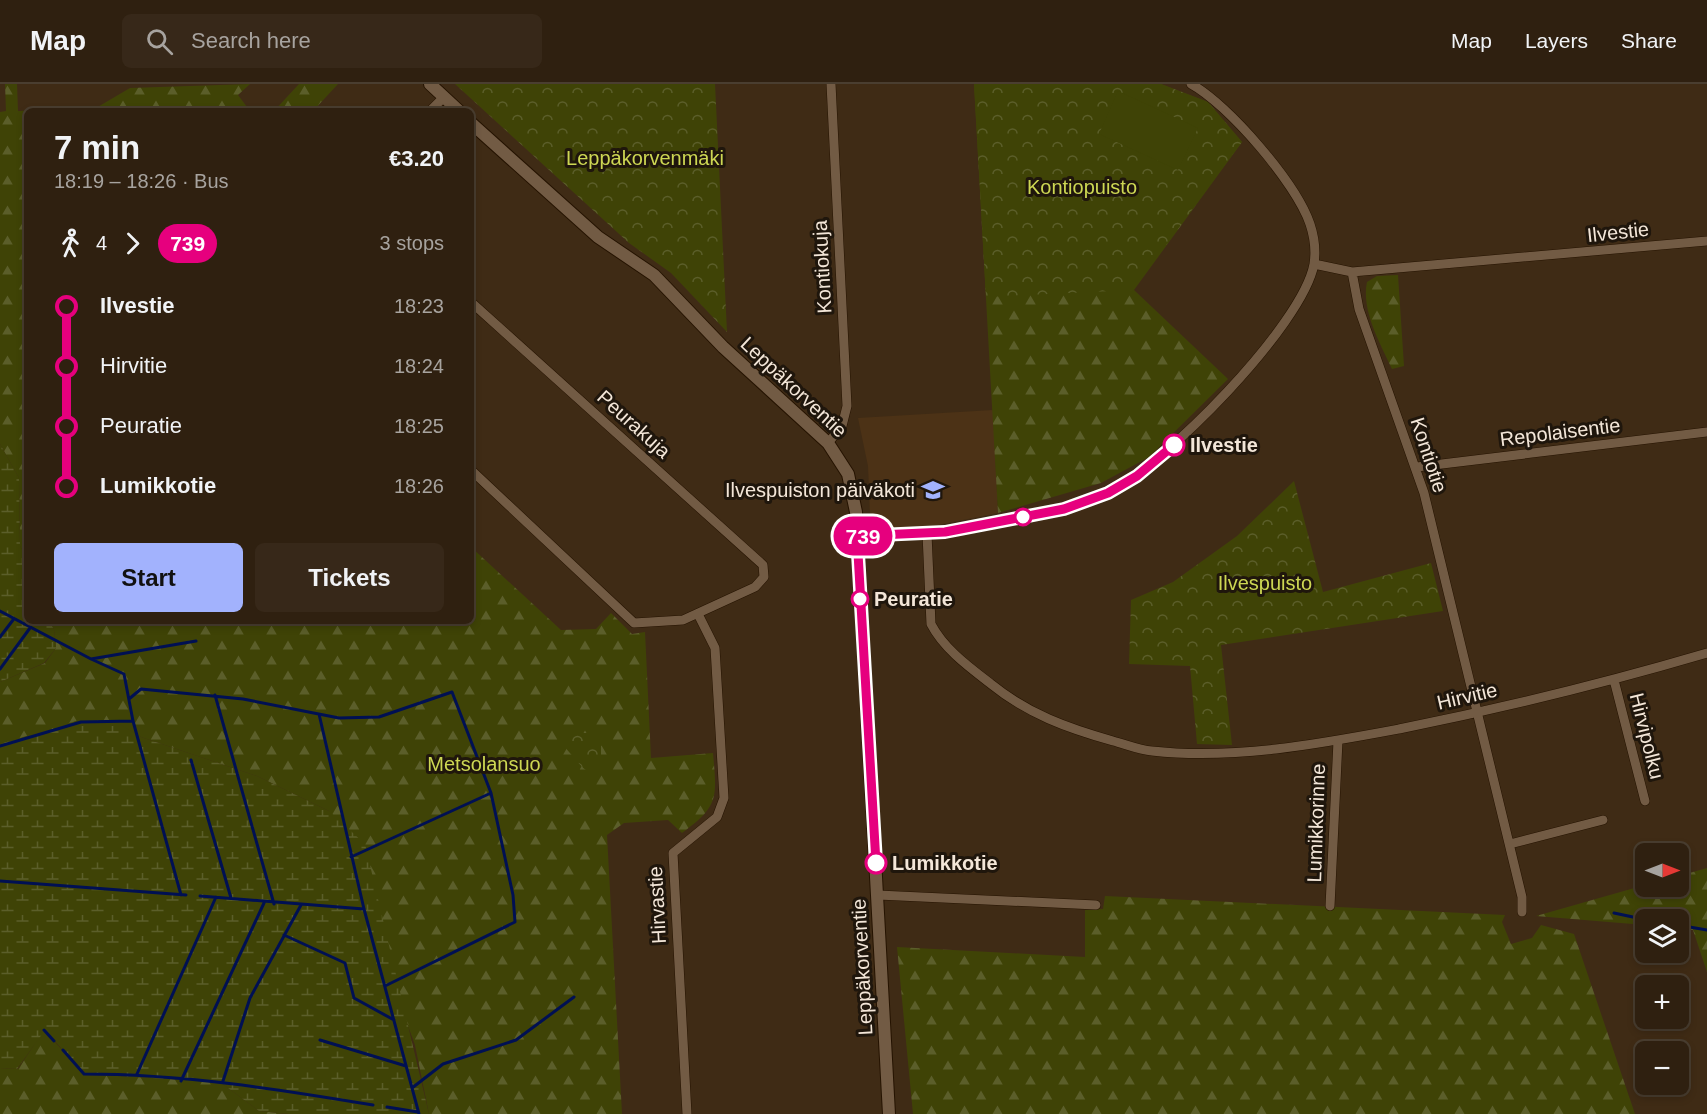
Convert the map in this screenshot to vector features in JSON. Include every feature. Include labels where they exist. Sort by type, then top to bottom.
[{"type":"street","points":[[430,84],[456,108]]},
{"type":"street","name":"Kontiokuja","points":[[828,443],[842,426],[847,405],[831,84]]},
{"type":"street","points":[[857,536],[927,534],[1064,509],[1108,493],[1137,476],[1166,453],[1258,357],[1308,282],[1314,264],[1313,234],[1294,193],[1211,89],[1191,84]]},
{"type":"street","points":[[433,108],[444,97]]},
{"type":"street","name":"Leppäkorventie","points":[[474,126],[598,237],[654,275],[723,347],[828,443],[848,474],[854,494],[857,536],[889,1114]]},
{"type":"street","name":"Ilvestie","points":[[1352,272],[1707,241]]},
{"type":"street","points":[[1314,264],[1352,272]]},
{"type":"street","name":"Kontiotie","points":[[1352,272],[1359,309],[1417,467],[1510,844],[1522,897],[1522,912]]},
{"type":"street","name":"Peurakuja","points":[[474,305],[763,565],[764,577],[755,587],[698,614]]},
{"type":"street","name":"Repolaisentie","points":[[1417,467],[1707,432]]},
{"type":"street","points":[[474,473],[630,621],[637,624],[683,620],[698,614]]},
{"type":"street","name":"Hirvitie","points":[[927,534],[931,624],[938,636],[968,667],[1029,712],[1053,723],[1151,751],[1245,752],[1338,741],[1477,713],[1614,680],[1707,653]]},
{"type":"street","name":"Hirvastie","points":[[687,1114],[673,853],[717,817],[724,798],[715,648],[698,614]]},
{"type":"street","name":"Hirvipolku","points":[[1614,680],[1645,801]]},
{"type":"street","name":"Lumikkorinne","points":[[1330,906],[1338,741]]},
{"type":"street","points":[[1510,844],[1603,820]]},
{"type":"street","points":[[878,895],[1096,905]]},
{"type":"shaded area","name":"Ilvespuiston päiväkoti","points":[[993,410],[998,513],[928,527],[883,529],[874,524],[870,515],[868,466],[858,418]]},
{"type":"green space","points":[[5,84],[17,84],[18,111],[24,111],[24,553],[20,546],[19,478],[0,444],[0,112],[6,111]]},
{"type":"green space","points":[[250,84],[238,95],[248,108],[96,108],[130,88]]},
{"type":"green space","points":[[299,84],[338,84],[316,108],[277,108]]},
{"type":"green space","name":"Leppäkorvenmäki","points":[[455,84],[715,84],[727,332],[671,273],[629,243]]},
{"type":"green space","points":[[974,84],[1161,84],[1208,102],[1242,142],[1134,290],[1228,379],[1149,457],[1101,483],[998,513]]},
{"type":"green space","name":"Kontiopuisto","points":[[974,84],[1161,84],[1208,102],[1242,142],[1133,290],[986,297]]},
{"type":"green space","points":[[1118,91],[1198,128],[1178,170],[1099,134]]},
{"type":"green space","points":[[1398,275],[1404,366],[1392,369],[1369,315],[1366,293],[1367,282],[1377,276]]},
{"type":"green space","points":[[0,444],[19,478],[20,546],[24,553],[24,624],[50,624],[54,629],[56,648],[44,663],[0,682]]},
{"type":"green space","name":"Ilvespuisto","points":[[1294,481],[1323,592],[1431,563],[1443,611],[1221,645],[1232,745],[1197,744],[1190,666],[1129,664],[1131,600],[1173,582],[1237,536]]},
{"type":"green space","name":"Metsolansuo","points":[[474,550],[561,630],[596,629],[611,613],[632,634],[645,632],[651,758],[713,753],[715,791],[709,808],[682,833],[668,820],[624,823],[607,835],[622,1114],[429,1114],[415,1045],[329,811],[257,776],[141,737],[114,721],[0,744],[0,682],[45,663],[56,648],[54,629],[50,624],[474,624]]},
{"type":"green space","points":[[79,720],[115,721],[141,737],[257,776],[329,811],[365,844],[429,1114],[289,1114],[259,1111],[220,1082],[84,1074],[45,1030],[17,1069],[0,1068],[0,744]]},
{"type":"green space","points":[[578,733],[592,733],[601,741],[601,762],[591,774],[563,745],[564,738]]},
{"type":"green space","points":[[1707,868],[1707,972],[1693,930],[1689,929],[1689,909],[1635,909],[1635,924],[1536,916],[1635,888],[1635,897],[1689,897],[1689,873]]},
{"type":"green space","points":[[1105,896],[1505,915],[1502,922],[1511,944],[1532,938],[1541,925],[1574,934],[1635,1114],[913,1114],[897,947],[1085,957],[1085,910],[1103,909]]},
{"type":"green space","points":[[44,1030],[84,1074],[220,1082],[259,1111],[288,1114],[0,1114],[0,1068],[18,1069]]},
{"type":"waterway","points":[[0,611],[24,624]]},
{"type":"waterway","points":[[0,637],[13,620]]},
{"type":"waterway","points":[[25,624],[91,659],[196,641]]},
{"type":"waterway","points":[[0,669],[30,628]]},
{"type":"waterway","points":[[91,659],[124,674],[133,721],[181,895]]},
{"type":"waterway","points":[[129,699],[141,689],[243,699],[339,718],[379,717],[452,692],[491,793],[513,895],[515,922],[385,986]]},
{"type":"waterway","points":[[215,695],[274,904]]},
{"type":"waterway","points":[[319,714],[364,909],[419,1114]]},
{"type":"waterway","points":[[0,746],[81,722],[133,721]]},
{"type":"waterway","points":[[191,760],[231,898]]},
{"type":"waterway","points":[[351,857],[491,793]]},
{"type":"waterway","points":[[0,881],[186,895]]},
{"type":"waterway","points":[[200,896],[364,909]]},
{"type":"waterway","points":[[137,1074],[216,897]]},
{"type":"waterway","points":[[181,1081],[264,903]]},
{"type":"waterway","points":[[223,1081],[250,998],[301,905]]},
{"type":"waterway","points":[[1614,913],[1635,917]]},
{"type":"waterway","points":[[1689,927],[1707,930]]},
{"type":"waterway","points":[[284,935],[345,963],[354,998],[394,1020]]},
{"type":"waterway","points":[[412,1088],[443,1064],[516,1040],[574,997]]},
{"type":"waterway","points":[[44,1030],[54,1041]]},
{"type":"waterway","points":[[320,1040],[406,1066]]},
{"type":"waterway","points":[[63,1050],[84,1074],[193,1080],[265,1088],[373,1105]]},
{"type":"waterway","points":[[387,1107],[418,1112]]},
{"type":"bus line","name":"739","points":[[876,863],[857,536],[945,532],[1064,509],[1108,493],[1137,476],[1174,445]]},
{"type":"place","name":"Ilvestie","points":[[1174,445]]},
{"type":"place","name":"Ilvespuiston päiväkoti","points":[[933,490]]},
{"type":"place","name":"Peuratie","points":[[860,599]]},
{"type":"place","name":"Lumikkotie","points":[[876,863]]}]
